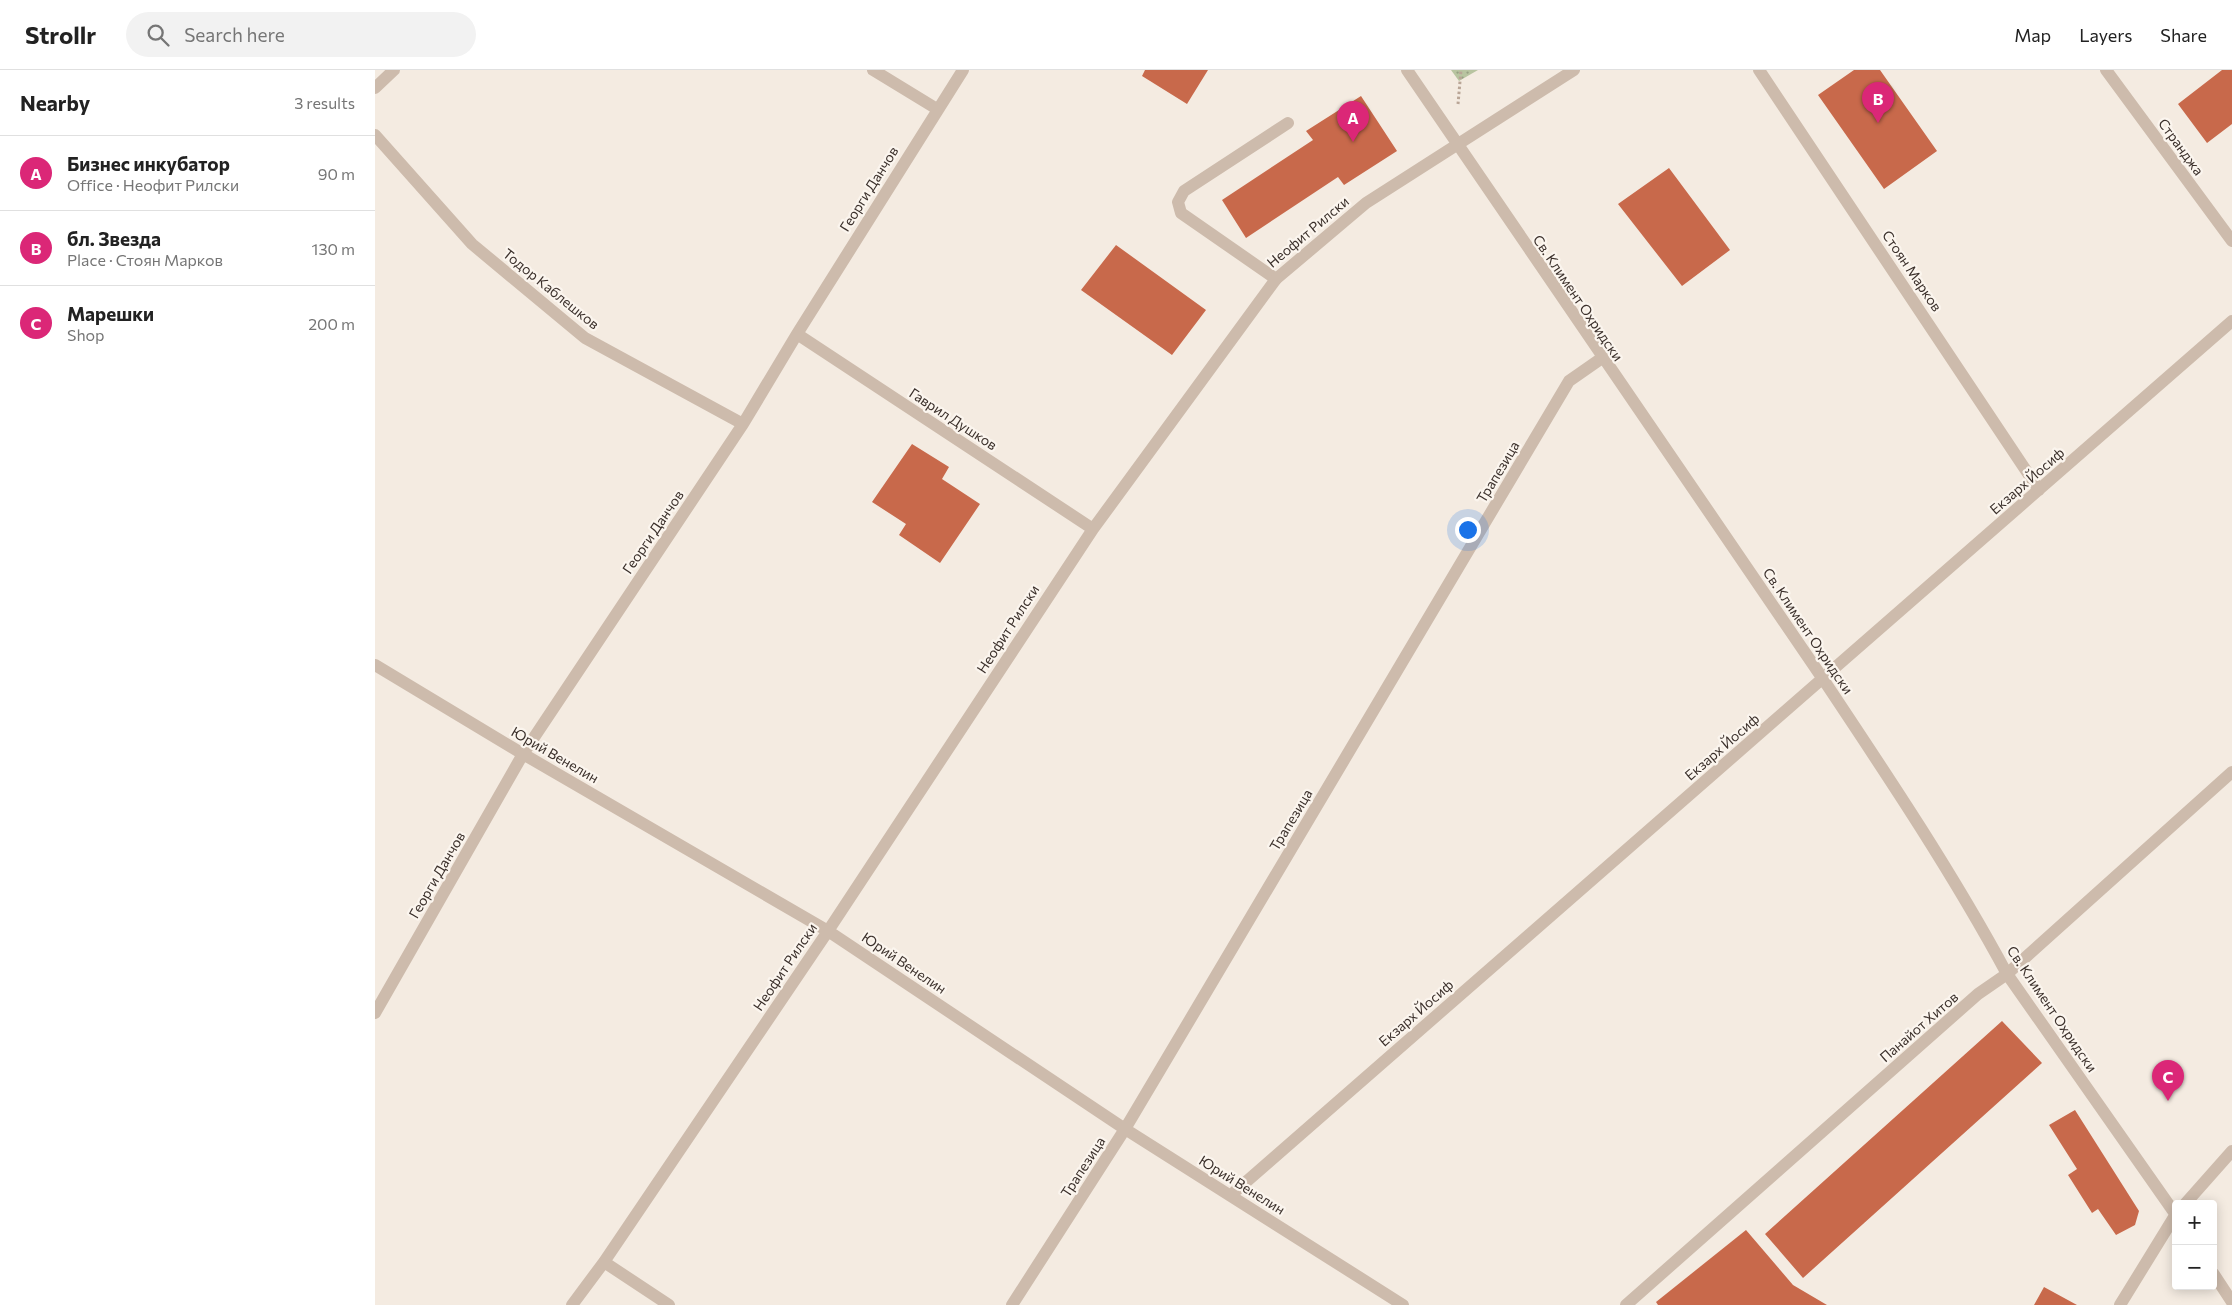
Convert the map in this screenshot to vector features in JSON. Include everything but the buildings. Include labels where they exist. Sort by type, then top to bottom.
[{"type":"street","points":[[375,88],[394,70]]},
{"type":"street","points":[[873,70],[937,110]]},
{"type":"street","name":"Георги Данчов","points":[[375,1013],[523,754],[743,424],[797,334],[963,70]]},
{"type":"street","name":"Св. Климент Охридски","points":[[1407,70],[1457,146],[1823,679],[1881,766],[1988,939],[2007,974],[2172,1209]]},
{"type":"street","name":"Неофит Рилски","points":[[572,1305],[604,1262],[828,931],[1093,529],[1275,279],[1366,203],[1574,70]]},
{"type":"street","name":"Стоян Марков","points":[[1759,70],[2039,490]]},
{"type":"street","name":"Странджа","points":[[2106,70],[2232,241]]},
{"type":"street","points":[[1275,279],[1181,213],[1177,202],[1184,191],[1287,122]]},
{"type":"street","name":"Тодор Каблешков","points":[[375,135],[472,244],[585,338],[743,424]]},
{"type":"street","name":"Екзарх Йосиф","points":[[1231,1195],[2232,322]]},
{"type":"street","name":"Гаврил Душков","points":[[797,334],[1093,529]]},
{"type":"street","name":"Трапезица","points":[[1012,1305],[1125,1129],[1569,381],[1602,358]]},
{"type":"street","name":"Юрий Венелин","points":[[375,665],[523,754],[828,931],[1125,1129],[1403,1305]]},
{"type":"street","name":"Панайот Хитов","points":[[1626,1305],[1978,994],[2007,974],[2232,772]]},
{"type":"street","points":[[2189,1200],[2232,1151]]},
{"type":"street","points":[[2120,1305],[2172,1221]]},
{"type":"street","points":[[604,1262],[669,1305]]},
{"type":"street","points":[[2217,1279],[2232,1302]]},
{"type":"green space","points":[[1451,70],[1478,70],[1459,81]]},
{"type":"place","name":"бл. Звезда","points":[[1878,123]]},
{"type":"place","name":"Бизнес инкубатор","points":[[1353,142]]},
{"type":"place","name":"Марешки","points":[[2168,1101]]}]
